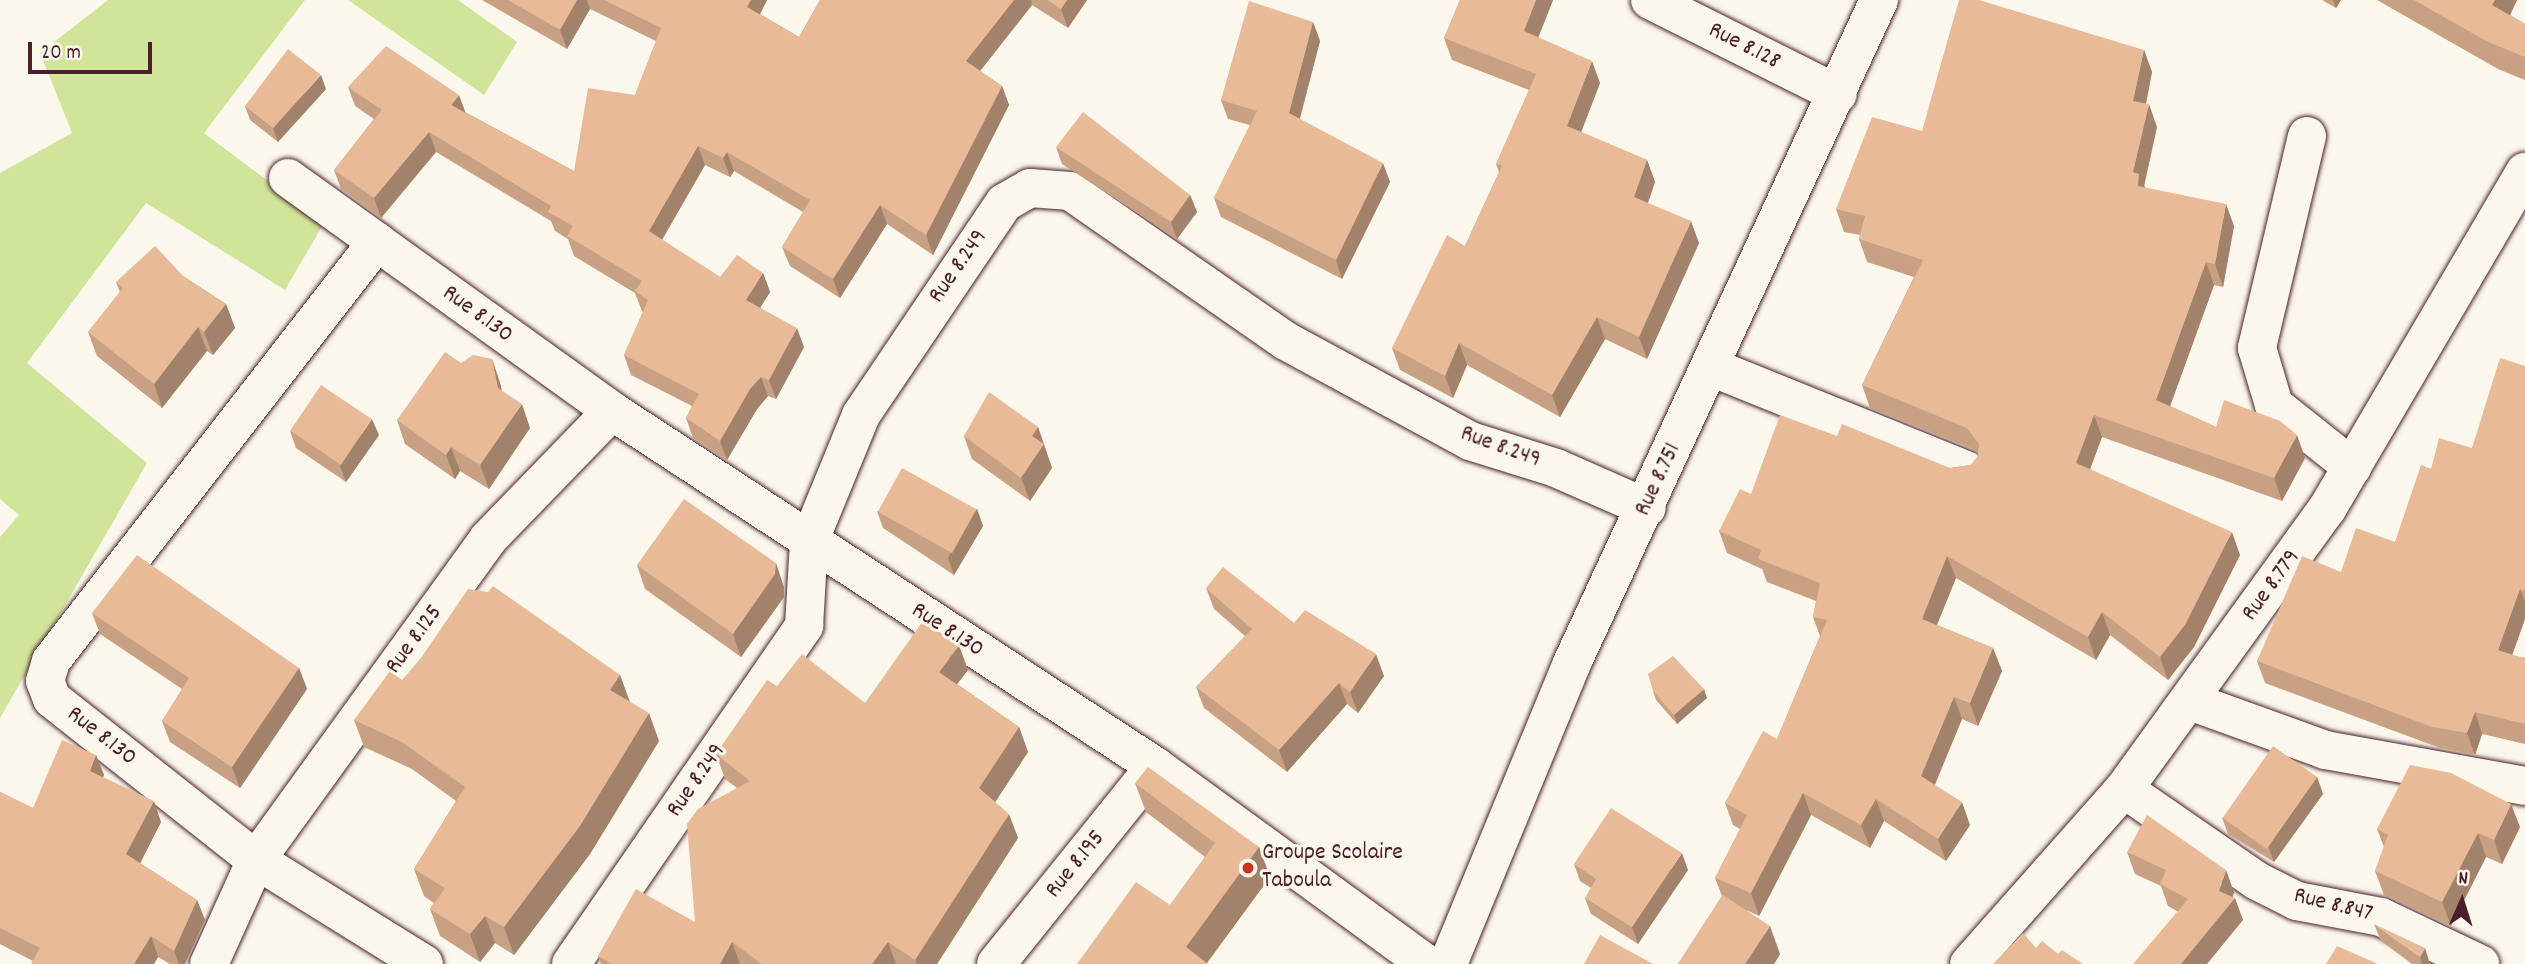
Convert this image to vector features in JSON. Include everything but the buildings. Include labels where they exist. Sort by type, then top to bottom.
[{"type":"street","name":"Rue 8.128","points":[[1650,0],[1838,94]]},
{"type":"street","name":"Rue 8.751","points":[[1448,964],[1572,663],[1647,508],[1879,0]]},
{"type":"street","points":[[2307,136],[2257,348],[2274,405],[2353,467]]},
{"type":"street","name":"Rue 8.779","points":[[1969,964],[2124,789],[2190,701],[2353,467],[2525,172]]},
{"type":"street","points":[[288,178],[377,242]]},
{"type":"street","name":"Rue 8.249","points":[[571,964],[804,626],[809,542],[861,415],[1004,203],[1031,188],[1070,191],[1286,341],[1470,440],[1556,468],[1647,508]]},
{"type":"street","name":"Rue 8.130","points":[[424,964],[256,860],[52,699],[46,681],[51,661],[377,242],[612,411],[1155,766],[1427,964]]},
{"type":"street","points":[[1711,367],[1966,470]]},
{"type":"street","name":"Rue 8.125","points":[[209,964],[256,860],[488,539],[612,411]]},
{"type":"street","points":[[2190,701],[2325,750],[2525,786]]},
{"type":"street","name":"Rue 8.195","points":[[996,964],[1155,766]]},
{"type":"street","name":"Rue 8.847","points":[[2124,789],[2257,881],[2297,901],[2381,917],[2480,964]]},
{"type":"green space","points":[[108,0],[305,0],[204,133],[324,223],[285,290],[146,203],[27,363],[147,463],[0,718],[0,537],[19,515],[0,499],[0,173],[72,133],[40,53]]},
{"type":"green space","points":[[348,0],[458,0],[517,42],[484,95]]},
{"type":"place","name":"Groupe Scolaire Taboula","points":[[1248,868]]}]
